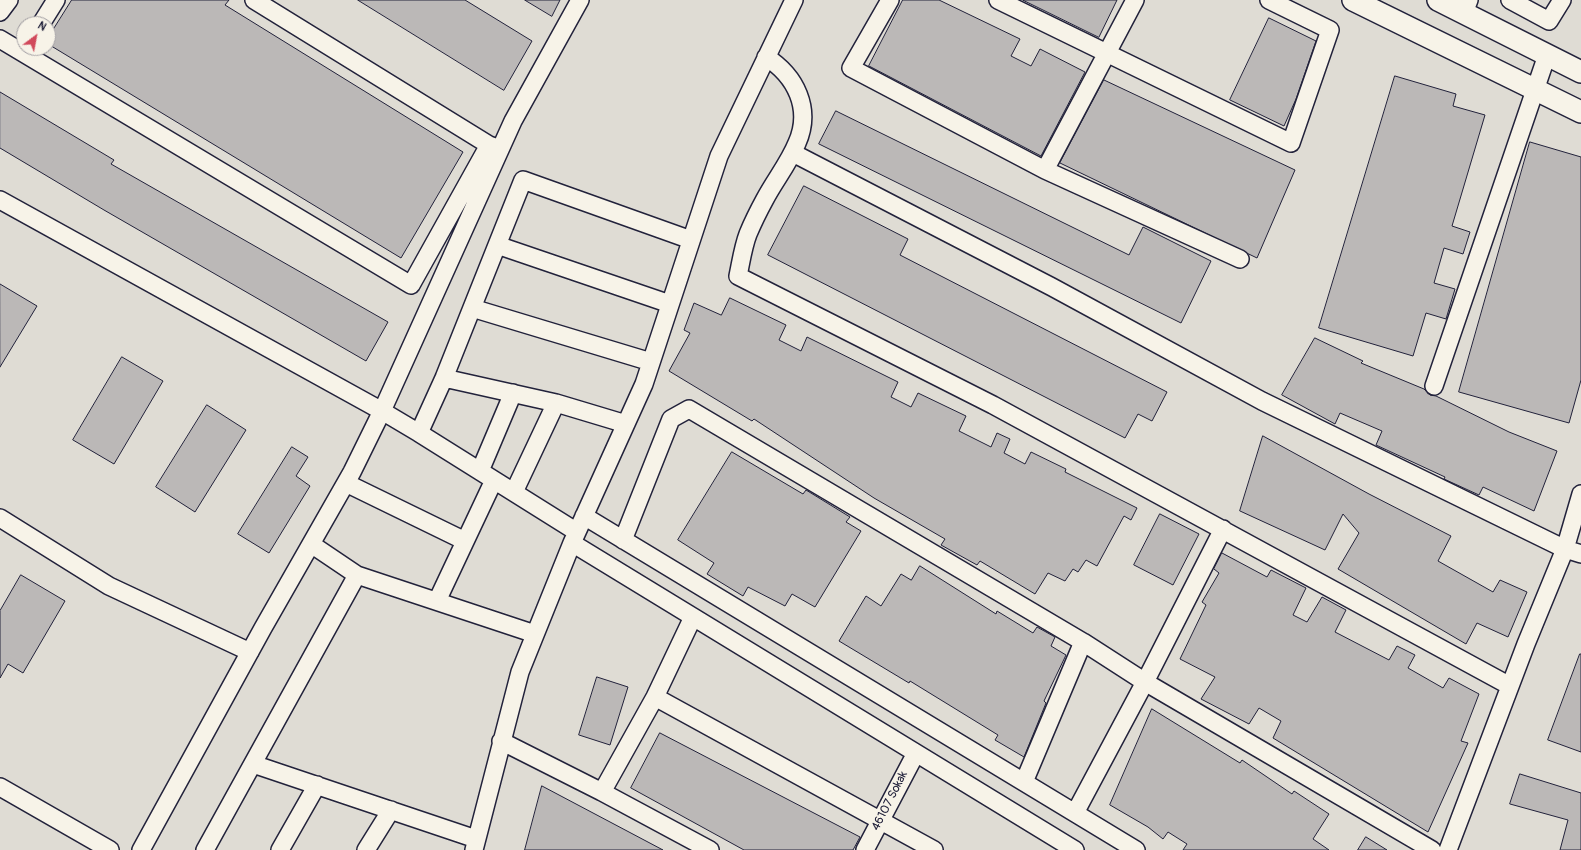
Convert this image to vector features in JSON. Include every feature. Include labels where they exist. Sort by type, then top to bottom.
[{"type":"main road","points":[[1353,0],[1536,88],[1581,112]]},
{"type":"main road","points":[[1438,0],[1467,7],[1547,55],[1581,72]]},
{"type":"street","points":[[0,12],[9,0]]},
{"type":"street","points":[[47,16],[56,0]]},
{"type":"street","points":[[254,0],[494,147]]},
{"type":"street","points":[[33,56],[411,285],[494,147],[513,121],[580,0]]},
{"type":"street","points":[[253,764],[391,810],[475,844],[520,672],[574,538],[644,384],[719,156],[794,0]]},
{"type":"street","points":[[890,0],[851,68],[1045,170],[1240,259]]},
{"type":"street","points":[[998,0],[1291,143],[1330,30],[1269,0]]},
{"type":"street","points":[[1045,170],[1135,0]]},
{"type":"street","points":[[1510,0],[1549,21],[1562,0]]},
{"type":"street","points":[[0,39],[16,47]]},
{"type":"street","points":[[1434,386],[1547,55]]},
{"type":"street","points":[[766,57],[789,77],[795,85],[800,97],[802,121],[800,137],[793,153],[766,198],[747,236],[738,276],[994,405],[1510,686]]},
{"type":"street","points":[[141,850],[346,482],[382,411],[494,147]]},
{"type":"street","points":[[793,153],[1052,287],[1262,401],[1564,550],[1581,554]]},
{"type":"street","points":[[419,433],[444,378],[524,180],[691,240]]},
{"type":"street","points":[[0,200],[382,411],[419,433],[514,492],[574,538],[693,617],[1075,850]]},
{"type":"street","points":[[497,245],[670,304]]},
{"type":"street","points":[[472,308],[651,362]]},
{"type":"street","points":[[444,378],[556,402],[626,424]]},
{"type":"street","points":[[437,601],[465,541],[513,393]]},
{"type":"street","points":[[514,492],[556,402]]},
{"type":"street","points":[[624,540],[671,419],[689,410],[1432,850]]},
{"type":"street","points":[[346,482],[465,541]]},
{"type":"street","points":[[1448,850],[1510,686],[1564,550],[1581,494]]},
{"type":"street","points":[[584,516],[1136,850]]},
{"type":"street","points":[[0,518],[109,586],[250,652]]},
{"type":"street","points":[[1075,813],[1146,682],[1223,529]]},
{"type":"street","points":[[311,544],[357,575],[535,634]]},
{"type":"street","points":[[205,850],[357,575]]},
{"type":"street","points":[[602,792],[654,697],[693,617]]},
{"type":"street","points":[[1024,782],[1083,642]]},
{"type":"street","points":[[654,697],[934,850]]},
{"type":"street","points":[[502,741],[602,792],[710,850]]},
{"type":"street","name":"46107 Sokak","points":[[865,850],[916,753]]},
{"type":"street","points":[[280,850],[317,785]]},
{"type":"street","points":[[0,787],[110,850]]},
{"type":"street","points":[[366,850],[391,810]]},
{"type":"shaded area","points":[[0,0],[1581,0],[1581,850],[0,850]]},
{"type":"building","points":[[72,0],[229,0],[225,5],[463,152],[401,258],[56,49],[56,25]]},
{"type":"building","points":[[358,0],[465,0],[532,41],[504,90]]},
{"type":"building","points":[[525,0],[560,0],[552,16]]},
{"type":"building","points":[[903,0],[939,0],[1020,39],[1011,56],[1031,66],[1040,49],[1085,72],[1041,156],[869,66]]},
{"type":"building","points":[[1023,0],[1117,0],[1099,37]]},
{"type":"building","points":[[1269,18],[1316,41],[1296,99],[1284,126],[1230,100]]},
{"type":"building","points":[[1395,76],[1456,94],[1453,106],[1485,115],[1452,226],[1470,232],[1463,254],[1444,248],[1434,283],[1455,289],[1446,319],[1426,313],[1413,356],[1319,328]]},
{"type":"building","points":[[1104,80],[1295,170],[1257,258],[1060,163]]},
{"type":"building","points":[[0,92],[114,160],[111,164],[388,322],[366,361],[104,210],[0,148]]},
{"type":"building","points":[[836,111],[1129,255],[1143,227],[1211,261],[1181,323],[819,144]]},
{"type":"building","points":[[1530,142],[1581,157],[1581,380],[1569,423],[1459,392]]},
{"type":"building","points":[[804,186],[908,239],[900,255],[1167,392],[1152,421],[1138,414],[1125,438],[768,255]]},
{"type":"building","points":[[0,284],[37,306],[0,367]]},
{"type":"building","points":[[730,298],[786,325],[779,340],[801,351],[807,337],[898,382],[891,397],[911,407],[918,393],[966,416],[959,431],[991,447],[997,433],[1010,439],[1004,453],[1025,464],[1031,452],[1066,469],[1065,472],[1137,508],[1131,520],[1124,516],[1097,566],[1086,560],[1078,572],[1073,569],[1065,581],[1048,573],[1035,594],[980,561],[977,565],[941,545],[945,539],[874,498],[754,419],[752,421],[669,371],[690,333],[684,330],[694,303],[721,315]]},
{"type":"building","points":[[1315,338],[1363,361],[1361,363],[1424,389],[1430,395],[1436,396],[1509,432],[1557,451],[1534,511],[1483,487],[1479,495],[1444,479],[1445,477],[1376,445],[1382,431],[1340,413],[1335,424],[1282,395]]},
{"type":"building","points":[[122,357],[163,381],[114,464],[73,440]]},
{"type":"building","points":[[207,405],[246,430],[195,512],[156,487]]},
{"type":"building","points":[[1263,436],[1369,494],[1451,536],[1438,561],[1493,592],[1500,580],[1527,592],[1508,637],[1477,623],[1466,644],[1338,569],[1359,533],[1343,514],[1325,550],[1240,511]]},
{"type":"building","points":[[292,447],[308,457],[296,476],[310,486],[269,553],[238,534]]},
{"type":"building","points":[[732,452],[803,494],[806,490],[850,517],[846,522],[861,531],[815,607],[792,594],[785,606],[748,587],[743,596],[707,574],[714,563],[678,540]]},
{"type":"building","points":[[1160,514],[1199,534],[1173,585],[1134,565]]},
{"type":"building","points":[[1222,553],[1267,577],[1271,570],[1306,588],[1293,615],[1307,622],[1322,597],[1346,610],[1335,632],[1389,660],[1397,646],[1415,655],[1408,668],[1443,688],[1449,678],[1479,694],[1461,741],[1468,743],[1428,832],[1273,738],[1281,721],[1259,708],[1249,724],[1201,699],[1215,677],[1180,659],[1206,605],[1202,602],[1219,573],[1214,569]]},
{"type":"building","points":[[920,566],[996,614],[997,611],[1033,633],[1037,627],[1055,637],[1051,646],[1066,655],[1044,701],[1046,703],[1024,757],[995,740],[998,735],[910,681],[909,683],[839,641],[866,596],[881,606],[901,574],[911,580]]},
{"type":"building","points":[[21,575],[65,601],[23,673],[8,664],[0,678],[0,611]]},
{"type":"building","points":[[1581,654],[1581,752],[1548,740]]},
{"type":"building","points":[[597,677],[628,687],[610,745],[579,735]]},
{"type":"building","points":[[1152,709],[1240,763],[1242,760],[1292,794],[1294,791],[1329,814],[1313,839],[1329,850],[1183,850],[1187,844],[1168,832],[1163,839],[1148,827],[1110,805]]},
{"type":"building","points":[[660,733],[860,837],[853,850],[744,850],[631,788]]},
{"type":"building","points":[[1520,774],[1581,793],[1581,850],[1560,850],[1568,820],[1510,804]]},
{"type":"building","points":[[542,786],[663,850],[525,850]]},
{"type":"building","points":[[1366,837],[1387,850],[1358,850]]}]
